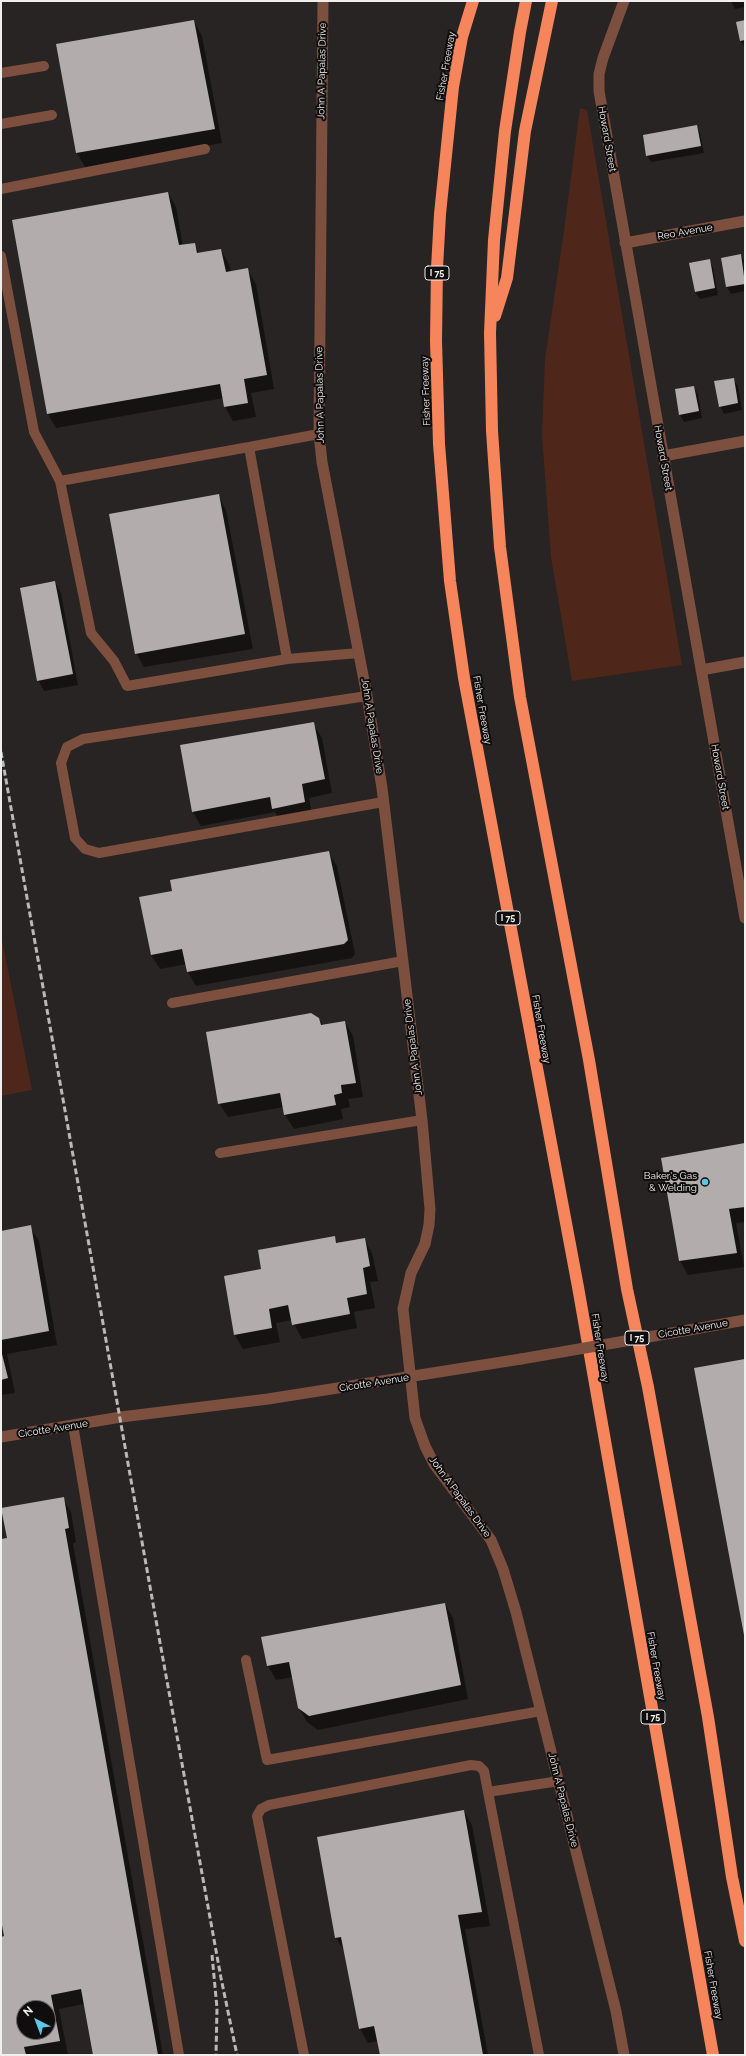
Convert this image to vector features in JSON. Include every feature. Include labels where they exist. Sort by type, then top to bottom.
[{"type":"highway","name":"Fisher Freeway","points":[[473,1],[462,37],[452,95],[440,214],[437,268],[436,341],[439,444],[450,581],[464,678],[578,1287],[713,2055]]},
{"type":"highway","name":"I 75","points":[[526,1],[505,130],[494,240],[490,333],[493,438],[500,547],[520,697],[589,1060],[627,1289],[648,1388],[708,1718],[732,1877],[745,1941]]},
{"type":"highway","points":[[490,333],[507,278],[525,131],[552,1]]},
{"type":"street","name":"John A Papalas Drive","points":[[323,1],[319,434],[322,462],[368,696],[404,961],[422,1120],[430,1209],[429,1225],[425,1244],[411,1273],[403,1309],[415,1418],[425,1446],[434,1464],[491,1540],[503,1570],[516,1612],[559,1781],[616,2011],[624,2055]]},
{"type":"street","name":"Howard Street","points":[[624,1],[603,58],[599,74],[598,91],[701,670],[742,882],[745,918]]},
{"type":"street","name":"Reo Avenue","points":[[625,243],[745,221]]},
{"type":"street","points":[[663,456],[745,441]]},
{"type":"street","points":[[701,670],[745,662]]},
{"type":"street","name":"Cicotte Avenue","points":[[1,1437],[73,1425],[410,1377],[745,1320]]},
{"type":"lane","points":[[1,73],[44,66]]},
{"type":"lane","points":[[1,124],[52,115]]},
{"type":"lane","points":[[1,189],[205,149]]},
{"type":"lane","points":[[1,256],[34,432],[60,481],[91,632],[114,661],[127,686],[288,659],[359,653]]},
{"type":"lane","points":[[60,481],[319,434]]},
{"type":"lane","points":[[249,446],[288,659]]},
{"type":"lane","points":[[368,696],[83,739],[68,747],[61,763],[75,838],[85,849],[99,853],[383,802]]},
{"type":"lane","points":[[172,1003],[404,961]]},
{"type":"lane","points":[[220,1153],[422,1120]]},
{"type":"lane","points":[[73,1425],[179,2055]]},
{"type":"lane","points":[[246,1660],[267,1760],[541,1711]]},
{"type":"lane","points":[[304,2055],[257,1816],[261,1809],[269,1805],[471,1765],[479,1766],[484,1771],[539,2055]]},
{"type":"lane","points":[[488,1792],[559,1781]]},
{"type":"shaded area","points":[[580,108],[587,110],[682,665],[572,681],[551,557],[542,435],[545,359]]},
{"type":"shaded area","points":[[1,935],[32,1090],[1,1096]]},
{"type":"building","points":[[194,20],[215,129],[76,153],[56,44]]},
{"type":"building","points":[[745,20],[745,40],[740,41],[736,22]]},
{"type":"building","points":[[697,125],[701,146],[646,156],[643,135]]},
{"type":"building","points":[[168,192],[179,245],[195,243],[197,253],[221,249],[226,272],[248,268],[267,375],[244,379],[248,403],[224,407],[220,384],[47,414],[12,220]]},
{"type":"building","points":[[741,254],[745,284],[726,287],[721,258]]},
{"type":"building","points":[[710,259],[715,288],[695,292],[689,263]]},
{"type":"building","points":[[734,378],[738,403],[719,407],[714,381]]},
{"type":"building","points":[[694,386],[699,411],[679,415],[675,389]]},
{"type":"building","points":[[219,494],[245,634],[135,654],[109,514]]},
{"type":"building","points":[[55,581],[73,674],[37,681],[20,588]]},
{"type":"building","points":[[314,722],[325,779],[302,784],[305,802],[272,809],[270,797],[192,812],[180,745]]},
{"type":"building","points":[[329,851],[348,940],[344,944],[187,972],[182,949],[151,955],[139,897],[172,891],[170,880]]},
{"type":"building","points":[[311,1013],[319,1018],[321,1025],[345,1021],[356,1083],[341,1085],[342,1093],[334,1095],[336,1105],[284,1115],[280,1093],[218,1104],[206,1032]]},
{"type":"building","name":"Baker's Gas & Welding","points":[[745,1143],[745,1207],[729,1209],[737,1253],[679,1261],[661,1158]]},
{"type":"building","points":[[31,1225],[49,1331],[1,1340],[1,1231]]},
{"type":"building","points":[[335,1236],[336,1243],[365,1238],[370,1266],[363,1268],[367,1294],[347,1298],[350,1314],[292,1325],[288,1305],[269,1309],[272,1328],[234,1335],[224,1276],[261,1269],[258,1250]]},
{"type":"building","points":[[1,1350],[8,1378],[1,1380]]},
{"type":"building","points":[[745,1359],[745,1635],[744,1635],[694,1368]]},
{"type":"building","points":[[64,1497],[69,1528],[65,1529],[158,2055],[93,2055],[81,1989],[51,1995],[52,2000],[16,2000],[16,2040],[56,2040],[56,2021],[60,2041],[24,2047],[26,2055],[1,2055],[1,1937],[4,1936],[1,1920],[1,1539],[7,1538],[1,1508]]},
{"type":"building","points":[[445,1603],[461,1685],[309,1716],[298,1708],[289,1662],[267,1666],[261,1637]]},
{"type":"building","points":[[464,1810],[482,1912],[458,1915],[483,2055],[380,2055],[374,2026],[359,2029],[341,1937],[335,1938],[317,1837]]},
{"type":"railway","points":[[1,752],[159,1637],[221,1978],[237,2055]]},
{"type":"railway","points":[[212,1955],[217,2008],[216,2055]]},
{"type":"place","name":"Baker's Gas & Welding","points":[[705,1182]]}]
